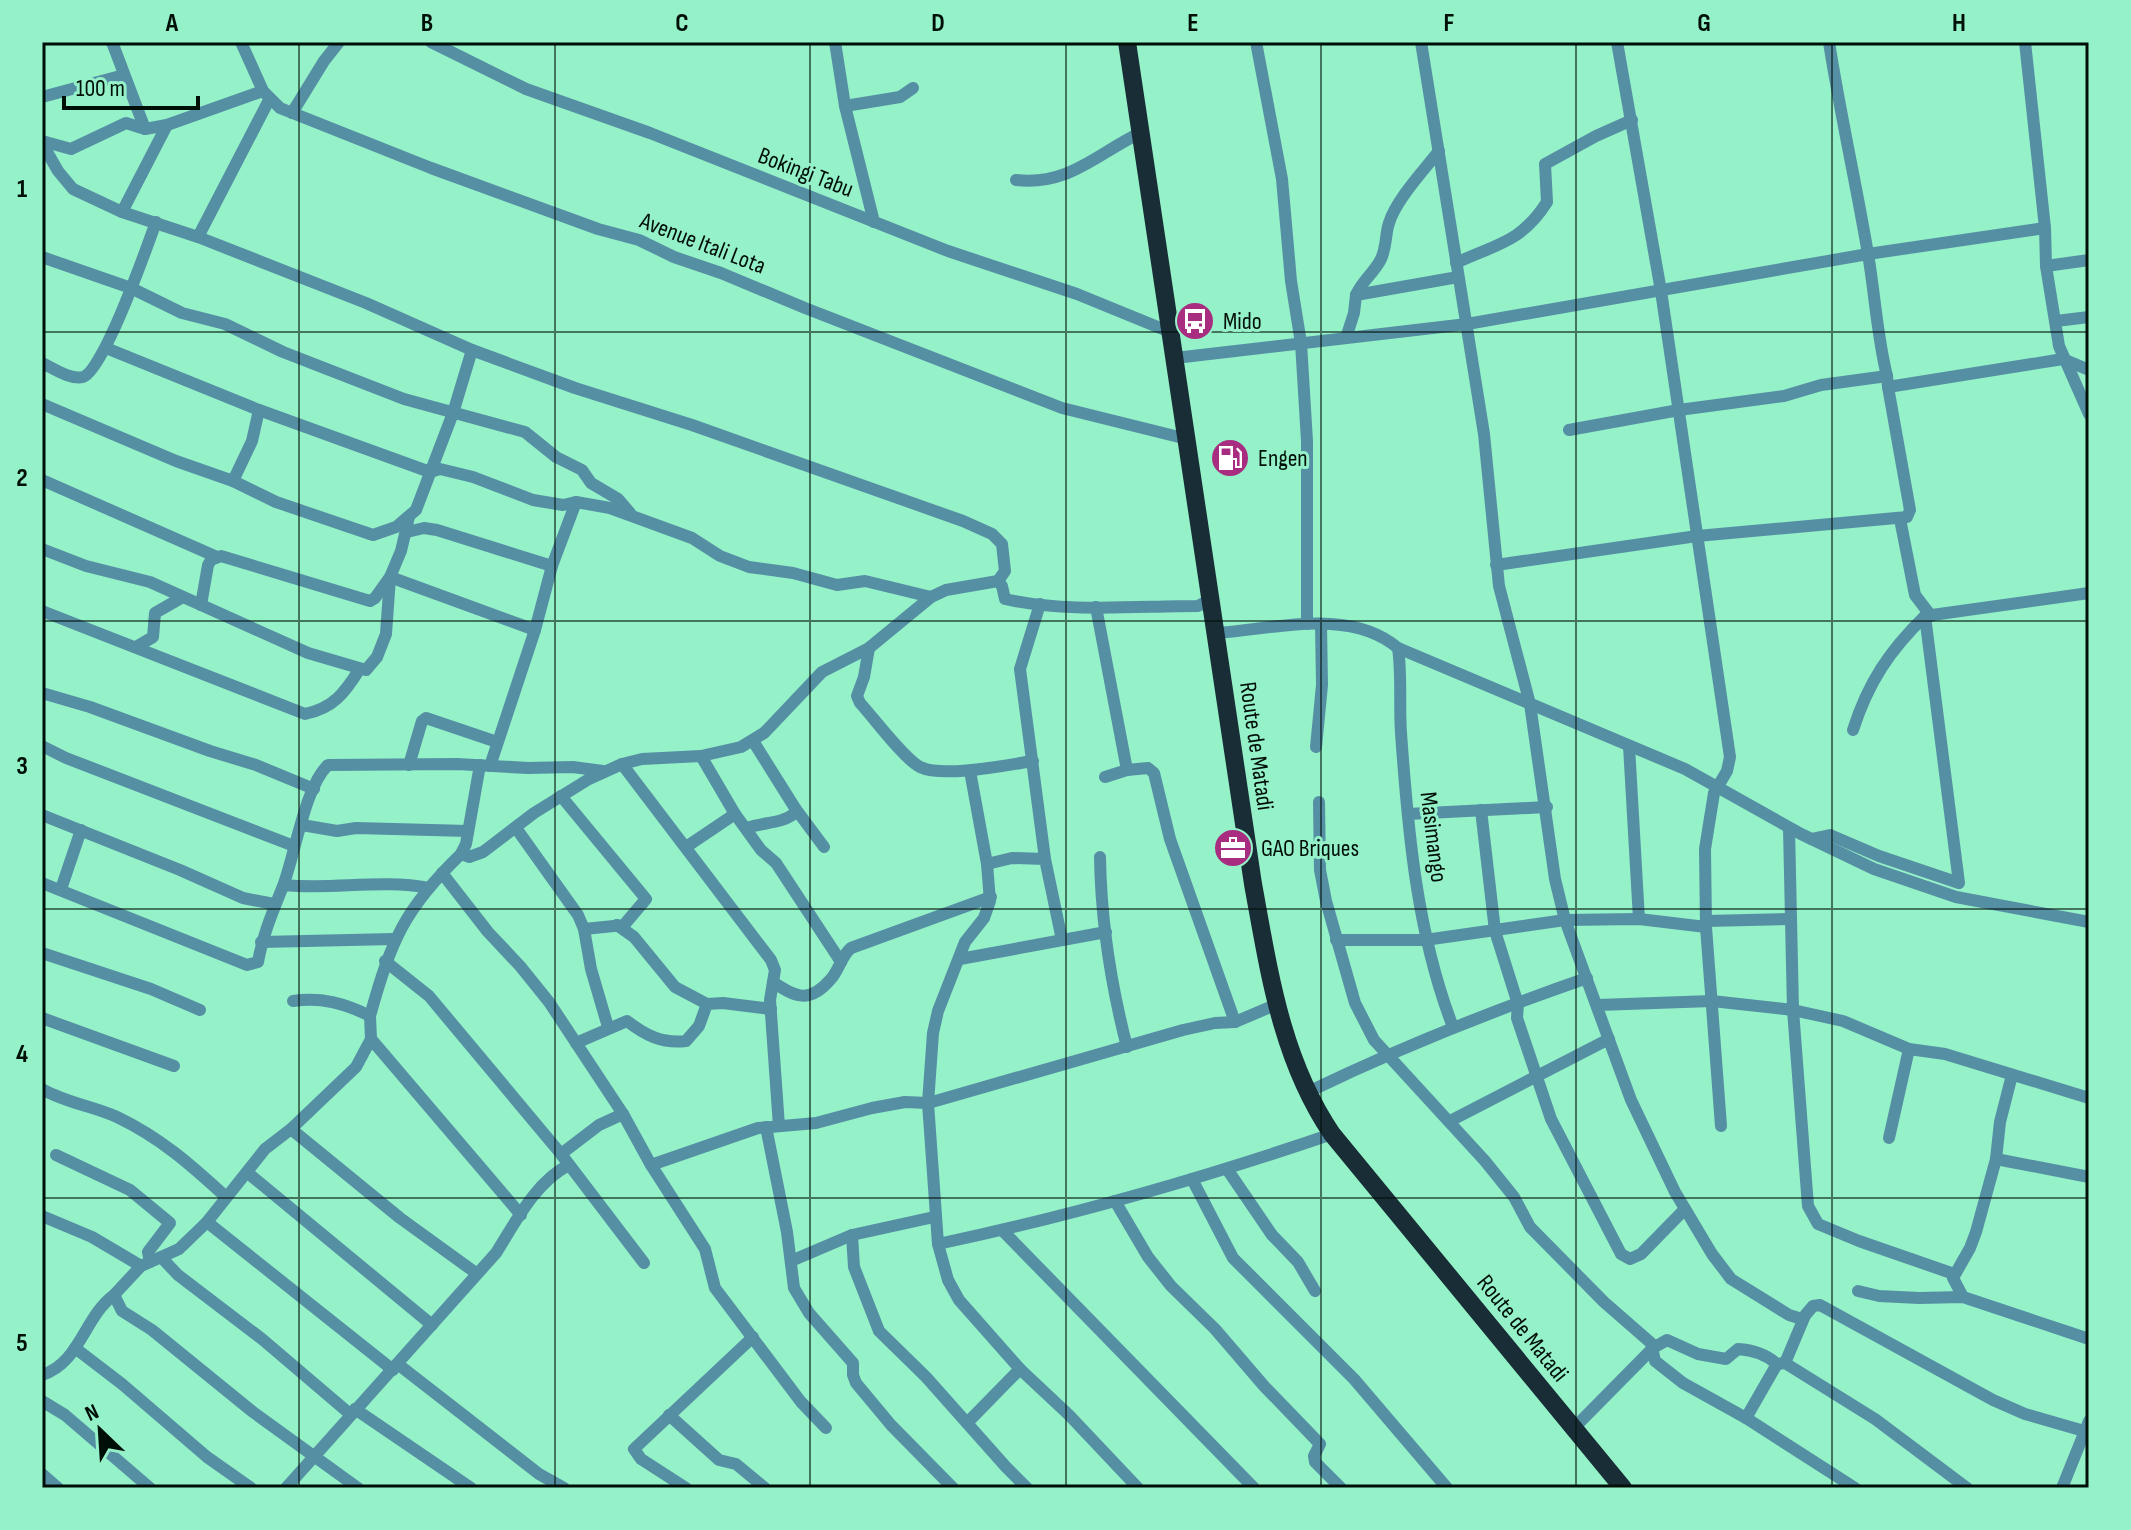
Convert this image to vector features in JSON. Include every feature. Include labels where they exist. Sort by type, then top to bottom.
[{"type":"highway","name":"Route de Matadi","points":[[1127,42],[1253,884],[1275,1005],[1308,1092],[1332,1134],[1623,1488]]},
{"type":"street","points":[[112,42],[145,129]]},
{"type":"street","points":[[241,42],[266,96]]},
{"type":"street","points":[[292,113],[339,42]]},
{"type":"street","name":"Bokingi Tabu","points":[[431,42],[526,89],[650,133],[992,267],[1077,294],[1170,332]]},
{"type":"street","points":[[835,42],[845,106],[874,222]]},
{"type":"street","points":[[1256,42],[1282,179],[1291,281],[1301,343],[1307,441],[1307,624]]},
{"type":"street","points":[[1421,42],[1484,434],[1499,586],[1530,704],[1547,807],[1553,867],[1565,920],[1631,1100],[1685,1209],[1712,1254],[1731,1279],[1789,1315],[1804,1318]]},
{"type":"street","points":[[1617,42],[1661,291],[1730,757],[1730,764],[1714,793],[1705,849],[1706,924],[1721,1126]]},
{"type":"street","points":[[1496,565],[1697,536],[1907,517],[1910,510],[1882,356],[1868,254],[1841,122],[1829,42]]},
{"type":"street","points":[[2025,42],[2045,228],[2046,266],[2063,359],[2089,414]]},
{"type":"street","points":[[42,97],[124,75]]},
{"type":"street","points":[[845,106],[900,97],[913,88]]},
{"type":"street","points":[[42,142],[71,149],[126,123],[145,129],[167,125],[266,96]]},
{"type":"street","points":[[198,237],[266,96]]},
{"type":"street","name":"Avenue Itali Lota","points":[[266,96],[292,113],[431,168],[598,229],[639,240],[674,257],[1062,408],[1187,439]]},
{"type":"street","points":[[1356,295],[1457,270],[1523,232],[1547,202],[1545,164],[1632,120]]},
{"type":"street","points":[[122,212],[167,125]]},
{"type":"street","points":[[1016,180],[1036,182],[1066,174],[1140,133]]},
{"type":"street","points":[[42,142],[58,171],[73,189],[122,212],[198,237],[366,303],[472,350],[575,388],[692,425],[963,521],[992,534],[1002,544],[1005,571],[998,581],[946,590],[931,597],[869,648],[822,672],[788,710],[753,741],[741,747],[701,756],[642,759],[603,771],[561,796],[483,852],[469,857],[461,854]]},
{"type":"street","points":[[1346,338],[1356,295],[1384,253],[1389,221],[1401,200],[1439,151]]},
{"type":"street","points":[[846,211],[855,206],[865,192]]},
{"type":"street","points":[[42,363],[74,377],[84,377],[92,372],[106,348],[156,222]]},
{"type":"street","points":[[1175,358],[1467,324],[1868,254],[2045,228]]},
{"type":"street","points":[[42,257],[131,288],[174,310],[219,322],[283,352],[404,399],[525,432],[556,457],[582,470],[591,483],[618,499],[632,515]]},
{"type":"street","points":[[2046,266],[2089,260]]},
{"type":"street","points":[[2056,321],[2089,317]]},
{"type":"street","points":[[106,348],[259,410],[430,472],[440,469],[473,477],[533,500],[563,505],[576,502],[597,505],[632,515],[692,538],[720,556],[749,567],[793,573],[837,585],[865,581],[931,597]]},
{"type":"street","points":[[42,404],[176,461],[233,481],[276,502],[373,535],[396,527],[416,510],[453,413],[472,350]]},
{"type":"street","points":[[1569,430],[1679,410],[1784,396],[1821,385],[1888,381],[2063,359],[2089,370]]},
{"type":"street","points":[[233,481],[252,441],[259,410]]},
{"type":"street","points":[[42,480],[217,557],[370,601],[390,577]]},
{"type":"street","points":[[42,1375],[57,1370],[70,1358],[105,1302],[151,1262],[179,1249],[207,1222],[265,1149],[291,1129],[356,1067],[371,1039],[370,1016],[394,939],[409,912],[461,854],[485,766],[497,742],[535,630],[552,566],[576,502]]},
{"type":"street","points":[[42,549],[86,566],[150,582],[308,653],[366,670],[372,665],[386,634],[390,577],[407,532],[409,517]]},
{"type":"street","points":[[1811,839],[1830,835],[1879,856],[1959,883],[1928,616],[1915,595],[1900,519]]},
{"type":"street","points":[[407,532],[424,528],[437,530],[552,566]]},
{"type":"street","points":[[201,605],[208,565],[217,557]]},
{"type":"street","points":[[390,577],[535,630]]},
{"type":"street","points":[[998,581],[1005,599],[1040,604],[1198,606],[1211,599]]},
{"type":"street","points":[[1853,730],[1863,697],[1880,667],[1928,616],[2089,593]]},
{"type":"street","points":[[136,647],[153,637],[155,613],[181,598]]},
{"type":"street","points":[[1040,604],[1020,669],[1045,859],[1062,940]]},
{"type":"street","points":[[1096,607],[1127,770]]},
{"type":"street","points":[[42,611],[305,714],[339,700],[359,670]]},
{"type":"street","points":[[1316,747],[1322,685],[1321,624]]},
{"type":"street","points":[[1217,633],[1321,624],[1382,634],[1398,648],[1685,769],[1789,828],[1888,875],[1956,897],[2089,922]]},
{"type":"street","points":[[869,648],[864,677],[858,689],[860,703],[917,765],[932,770],[970,771],[1033,761]]},
{"type":"street","name":"Masimango","points":[[1398,648],[1400,724],[1408,814],[1425,940],[1453,1027]]},
{"type":"street","points":[[42,693],[256,765],[314,789]]},
{"type":"street","points":[[409,765],[422,721],[426,718],[497,742]]},
{"type":"street","points":[[753,741],[824,847]]},
{"type":"street","points":[[42,746],[294,846]]},
{"type":"street","points":[[1629,746],[1639,919]]},
{"type":"street","points":[[701,756],[735,814],[809,911],[841,962]]},
{"type":"street","points":[[622,764],[771,960],[775,970],[771,1009],[773,1126],[794,1288],[800,1302],[853,1363],[856,1383],[891,1425],[953,1488]]},
{"type":"street","points":[[42,883],[247,965],[258,962],[261,942],[284,885],[314,789],[328,765],[573,767],[603,771]]},
{"type":"street","points":[[1105,777],[1148,768],[1154,773],[1170,839],[1235,1022]]},
{"type":"street","points":[[970,771],[991,897],[984,918],[965,942],[938,1011],[933,1033],[928,1103],[938,1244],[948,1280],[959,1300],[1020,1369],[1069,1415],[1138,1488]]},
{"type":"street","points":[[561,796],[646,899],[624,925],[584,929]]},
{"type":"street","points":[[1319,802],[1320,870],[1336,940],[1355,1003],[1374,1040],[1450,1121],[1514,1197],[1530,1227],[1653,1348],[1655,1361],[1675,1377],[1855,1488]]},
{"type":"street","points":[[1408,814],[1547,807]]},
{"type":"street","points":[[747,828],[784,820],[795,813],[795,808]]},
{"type":"street","points":[[1481,810],[1495,931],[1518,1004],[1517,1018],[1551,1119],[1621,1254],[1630,1259],[1641,1254],[1685,1209]]},
{"type":"street","points":[[686,847],[735,814]]},
{"type":"street","points":[[42,815],[243,898],[274,904]]},
{"type":"street","points":[[302,825],[337,831],[356,828],[468,831]]},
{"type":"street","points":[[516,828],[573,905],[584,929],[591,969],[608,1027]]},
{"type":"street","points":[[1789,828],[1793,1010],[1806,1199],[1818,1224],[1954,1274]]},
{"type":"street","points":[[61,889],[81,830]]},
{"type":"street","points":[[1100,857],[1100,898],[1113,993],[1127,1047]]},
{"type":"street","points":[[987,864],[1012,858],[1045,859]]},
{"type":"street","points":[[442,873],[488,932],[537,986],[623,1114],[651,1165],[705,1249],[715,1288],[801,1402],[826,1428]]},
{"type":"street","points":[[284,885],[341,888],[401,884],[429,888]]},
{"type":"street","points":[[773,982],[793,996],[800,997],[830,980],[851,948],[991,897]]},
{"type":"street","points":[[1336,940],[1425,940],[1565,920],[1639,919],[1706,924],[1791,919]]},
{"type":"street","points":[[617,925],[634,937],[675,987],[707,1004],[771,1009]]},
{"type":"street","points":[[960,959],[1106,932]]},
{"type":"street","points":[[261,942],[394,939]]},
{"type":"street","points":[[42,953],[151,989],[200,1010]]},
{"type":"street","points":[[385,961],[429,996],[565,1160],[644,1263]]},
{"type":"street","points":[[1308,1092],[1386,1054],[1587,978]]},
{"type":"street","points":[[293,1001],[313,998],[349,1006],[370,1016]]},
{"type":"street","points":[[1598,1005],[1712,1001],[1793,1010],[1843,1021],[1909,1049],[1945,1054],[2089,1098]]},
{"type":"street","points":[[576,1043],[627,1021],[644,1035],[670,1043],[686,1041],[699,1026],[707,1004]]},
{"type":"street","points":[[651,1165],[773,1126],[816,1123],[905,1102],[928,1103],[1183,1030],[1235,1022],[1275,1005]]},
{"type":"street","points":[[45,1022],[174,1066]]},
{"type":"street","points":[[371,1039],[521,1215]]},
{"type":"street","points":[[1450,1121],[1609,1039]]},
{"type":"street","points":[[1889,1138],[1909,1049]]},
{"type":"street","points":[[1963,1297],[1954,1284],[1954,1274],[1970,1248],[1996,1159],[2000,1122],[2012,1075]]},
{"type":"street","points":[[42,1089],[118,1118],[170,1147],[226,1197]]},
{"type":"street","points":[[286,1488],[496,1253],[521,1215],[565,1160],[599,1125],[623,1114]]},
{"type":"street","points":[[291,1129],[400,1218],[476,1273]]},
{"type":"street","points":[[938,1244],[1115,1201],[1227,1169],[1332,1134]]},
{"type":"street","points":[[56,1155],[130,1190],[170,1223],[148,1252],[151,1262]]},
{"type":"street","points":[[1996,1159],[2089,1177]]},
{"type":"street","points":[[1227,1169],[1272,1235],[1298,1262],[1315,1291]]},
{"type":"street","points":[[248,1173],[432,1325]]},
{"type":"street","points":[[1192,1179],[1233,1258],[1354,1379],[1447,1488]]},
{"type":"street","points":[[1115,1201],[1148,1257],[1171,1286],[1215,1329],[1320,1444],[1314,1456],[1315,1462],[1341,1488]]},
{"type":"street","points":[[42,1216],[178,1275],[352,1412],[471,1488]]},
{"type":"street","points":[[791,1261],[852,1235],[934,1217]]},
{"type":"street","points":[[207,1222],[396,1368],[539,1474],[564,1488]]},
{"type":"street","points":[[1002,1230],[1254,1488]]},
{"type":"street","points":[[852,1235],[854,1267],[879,1331],[926,1377],[1027,1488]]},
{"type":"street","points":[[1858,1291],[1919,1298],[1963,1297],[2089,1339]]},
{"type":"street","points":[[114,1295],[122,1311],[152,1330],[242,1405],[358,1488]]},
{"type":"street","points":[[1746,1418],[1781,1364],[1804,1318],[1814,1305],[1820,1305],[1993,1400],[2025,1414],[2086,1426],[2062,1488]]},
{"type":"street","points":[[686,1488],[634,1452],[636,1446],[753,1337]]},
{"type":"street","points":[[1574,1428],[1653,1348],[1667,1340],[1698,1354],[1726,1359],[1738,1349],[1755,1351],[1875,1419],[1967,1488]]},
{"type":"street","points":[[75,1348],[207,1457],[251,1488]]},
{"type":"street","points":[[967,1423],[1020,1369]]},
{"type":"street","points":[[42,1401],[65,1415],[150,1488]]},
{"type":"street","points":[[669,1415],[719,1460],[736,1464],[765,1488]]},
{"type":"street","points":[[42,1474],[58,1488]]},
{"type":"place","name":"Mido","points":[[1195,321]]},
{"type":"place","name":"Engen","points":[[1230,458]]},
{"type":"place","name":"GAO Briques","points":[[1233,848]]}]
